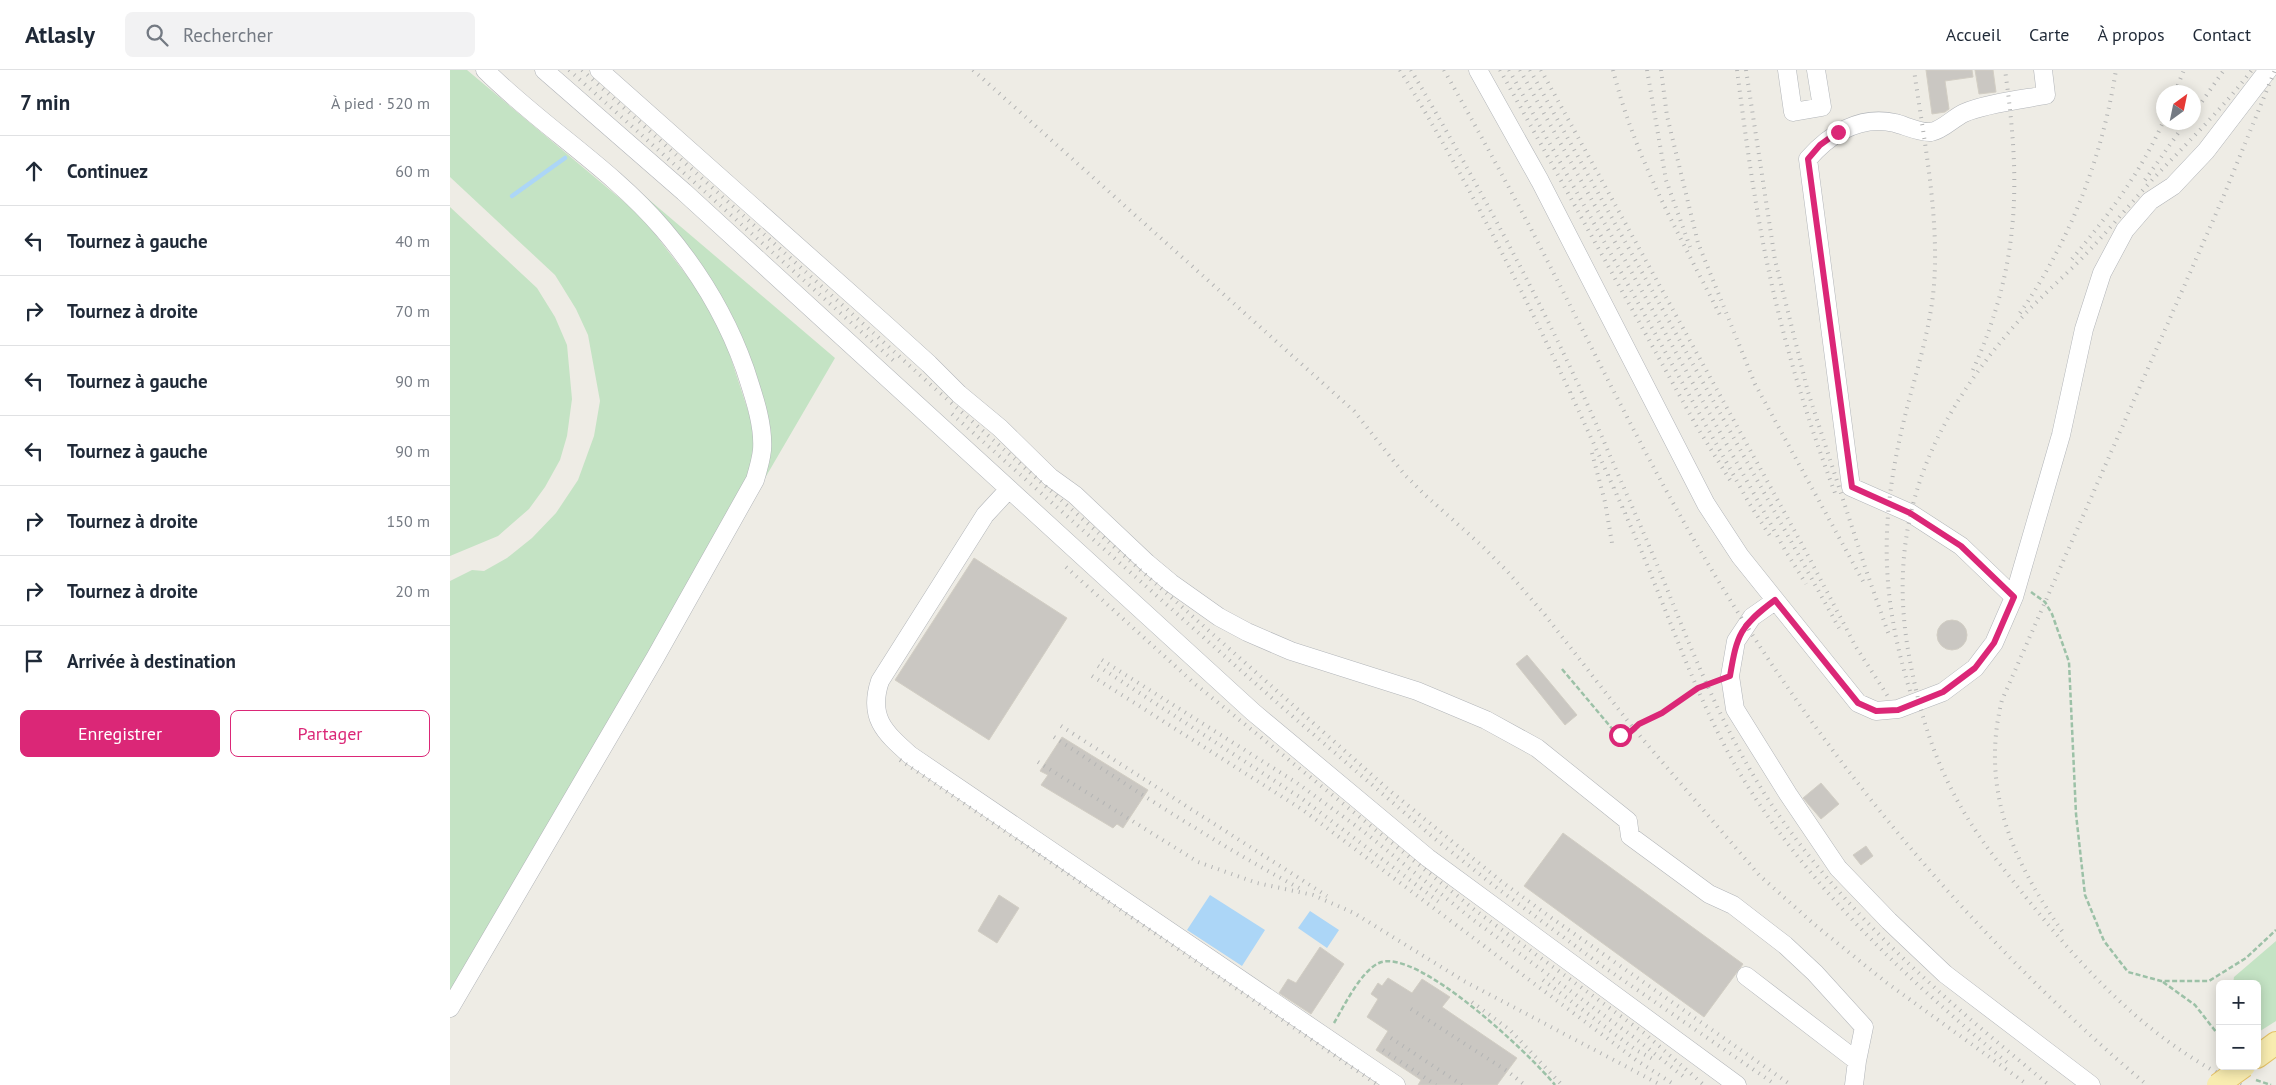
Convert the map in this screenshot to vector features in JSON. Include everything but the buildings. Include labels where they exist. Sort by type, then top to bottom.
[{"type":"main road","points":[[2261,1054],[2276,1043]]},
{"type":"main road","points":[[2218,1085],[2239,1070]]},
{"type":"lane","points":[[450,1008],[655,658],[756,480],[762,450],[753,393],[736,342],[704,285],[663,229],[630,196],[507,92],[485,70]]},
{"type":"lane","points":[[544,70],[684,192],[1253,712],[1428,858],[1737,1085]]},
{"type":"lane","points":[[599,70],[907,344],[959,394],[1000,428],[1050,477],[1075,495],[1170,583],[1219,617],[1247,632],[1291,651],[1418,690],[1486,720],[1537,748],[1628,821],[1630,836],[1709,894],[1733,906],[1785,945],[1815,973],[1864,1027],[1854,1085]]},
{"type":"lane","points":[[1478,70],[1540,181],[1706,504],[1740,556],[1858,703],[1876,711],[1898,710],[1943,692],[1975,668],[1994,643],[2016,590],[2060,435],[2084,329],[2102,273],[2125,230],[2150,201],[2173,186],[2206,151],[2268,70]]},
{"type":"lane","points":[[1787,70],[1793,112],[1822,107],[1816,70]]},
{"type":"lane","points":[[2016,590],[1961,546],[1910,513],[1852,487],[1808,159],[1820,145],[1838,132],[1866,122],[1887,122],[1924,132],[1934,132],[1965,112],[2046,95],[2043,70]]},
{"type":"lane","points":[[1009,489],[985,514],[880,681],[875,697],[876,712],[880,722],[892,739],[910,755],[1396,1085]]},
{"type":"lane","points":[[1775,600],[1752,617],[1736,641],[1730,676],[1736,709],[1788,794],[1838,868],[1889,921],[1945,974],[2091,1085]]},
{"type":"lane","points":[[1746,976],[1857,1061]]},
{"type":"path","points":[[2016,590],[2045,602],[2052,614],[2069,662],[2076,814],[2085,895],[2104,941],[2128,972],[2161,981],[2209,981],[2246,958],[2276,930]]},
{"type":"path","points":[[1562,669],[1614,731],[1620,735],[1627,735],[1639,724],[1662,713],[1698,688],[1730,676]]},
{"type":"path","points":[[1325,1037],[1365,975],[1380,962],[1393,961],[1414,967],[1455,993],[1514,1042],[1555,1085]]},
{"type":"path","points":[[2161,981],[2195,1005],[2216,1032]]},
{"type":"green space","points":[[450,70],[467,70],[641,216],[698,290],[724,337],[752,423],[755,441],[753,465],[744,486],[450,998],[450,581],[472,570],[484,571],[507,558],[532,538],[556,513],[578,480],[594,436],[600,401],[588,335],[576,309],[555,275],[450,177]]},
{"type":"green space","points":[[620,175],[835,358],[761,485],[745,356]]},
{"type":"green space","points":[[450,207],[537,288],[555,317],[567,345],[572,399],[567,436],[560,460],[545,487],[529,509],[498,536],[450,556]]},
{"type":"green space","points":[[2276,941],[2276,1021],[2261,1030],[2261,980],[2234,980],[2234,977]]},
{"type":"water","points":[[1210,895],[1265,930],[1242,966],[1187,930]]},
{"type":"water","points":[[1310,911],[1339,930],[1327,948],[1298,928]]},
{"type":"waterway","points":[[512,196],[565,158]]},
{"type":"railway","points":[[569,70],[895,362]]},
{"type":"railway","points":[[582,70],[931,385],[1389,790],[1502,882],[1791,1085]]},
{"type":"railway","points":[[973,70],[1354,411],[1404,474],[1507,571],[1545,615],[1634,729],[1759,875],[1815,925],[1887,983],[2028,1085]]},
{"type":"railway","points":[[1400,70],[1465,183],[1554,358],[1635,536],[1704,703],[1737,768],[1783,837],[1841,908],[1939,1004],[2009,1064]]},
{"type":"railway","points":[[1411,70],[1489,207],[1561,348],[1605,444],[1715,702],[1760,787],[1807,853],[1837,890],[1870,925],[1939,992],[2049,1085]]},
{"type":"railway","points":[[1444,70],[1531,229],[1675,506],[1743,621],[1792,694],[1844,765],[1899,834],[1957,901],[2017,965],[2081,1027],[2147,1085]]},
{"type":"railway","points":[[1500,70],[1697,427],[1730,480]]},
{"type":"railway","points":[[1509,70],[1749,503],[1772,539]]},
{"type":"railway","points":[[1520,70],[1785,550],[1806,584]]},
{"type":"railway","points":[[1530,70],[1839,628]]},
{"type":"railway","points":[[1541,70],[1804,548],[1856,647],[1889,698]]},
{"type":"railway","points":[[1613,70],[1622,103],[1646,166],[1721,317]]},
{"type":"railway","points":[[1647,70],[1666,180],[1690,247]]},
{"type":"railway","points":[[1661,70],[1667,116],[1698,243],[1755,384],[1864,583]]},
{"type":"railway","points":[[1737,70],[1754,192],[1779,317],[1810,423],[1835,493]]},
{"type":"railway","points":[[1746,70],[1775,260],[1808,392],[1890,638]]},
{"type":"railway","points":[[1910,691],[1893,622],[1889,589],[1887,524],[1896,456],[1928,327],[1935,268],[1935,240],[1930,182],[1914,70]]},
{"type":"railway","points":[[1973,370],[1989,331],[2000,294],[2013,223],[2013,150],[2005,70]]},
{"type":"railway","points":[[2020,313],[2055,256],[2082,197],[2102,135],[2116,70]]},
{"type":"railway","points":[[2178,85],[2184,70]]},
{"type":"railway","points":[[2201,103],[2224,70]]},
{"type":"railway","points":[[2241,1085],[2203,1065],[2169,1042],[2137,1017],[2107,989],[2052,929],[1981,839],[1966,816],[1941,768],[1923,717],[1910,661],[1904,614],[1903,569],[1908,526],[1919,485],[1934,445],[1955,407],[1980,369],[2018,322],[2094,246],[2252,70]]},
{"type":"railway","points":[[2062,931],[2028,877],[2015,850],[2005,822],[1998,793],[1995,763],[1996,732],[2002,700],[2222,200],[2275,70]]},
{"type":"railway","points":[[2072,259],[2123,193],[2145,158],[2159,130]]},
{"type":"railway","points":[[2145,180],[2180,130]]},
{"type":"railway","points":[[952,414],[1291,715],[1435,839],[1497,888],[1601,965],[1776,1085]]},
{"type":"railway","points":[[1592,453],[1605,502],[1612,543]]},
{"type":"railway","points":[[1066,567],[1195,684],[1476,911],[1644,1033],[1704,1085]]},
{"type":"railway","points":[[1102,660],[1297,783],[1363,831],[1472,919],[1635,1038],[1684,1077]]},
{"type":"railway","points":[[1098,666],[1301,798],[1443,905]]},
{"type":"railway","points":[[1092,676],[1303,810],[1636,1060],[1675,1085]]},
{"type":"railway","points":[[1061,726],[1327,896]]},
{"type":"railway","points":[[1054,737],[1206,834],[1299,888]]},
{"type":"railway","points":[[900,760],[1378,1085]]},
{"type":"railway","points":[[1038,762],[1198,862],[1257,883],[1313,895],[1354,913],[1464,981],[1661,1085]]},
{"type":"railway","points":[[1543,980],[1636,1050],[1653,1059]]},
{"type":"railway","points":[[1472,1002],[1510,1030],[1562,1085]]},
{"type":"railway","points":[[1411,1009],[1507,1071],[1525,1085]]},
{"type":"railway","points":[[1391,1038],[1462,1085]]},
{"type":"railway","points":[[1383,1050],[1436,1085]]},
{"type":"route","points":[[1620,735],[1627,735],[1639,724],[1656,714],[1662,713],[1698,688],[1730,676],[1736,641],[1752,617],[1775,600],[1858,703],[1876,711],[1898,710],[1943,692],[1975,668],[1994,643],[2014,597],[1961,546],[1910,513],[1852,487],[1808,159],[1820,145],[1838,132]]}]
